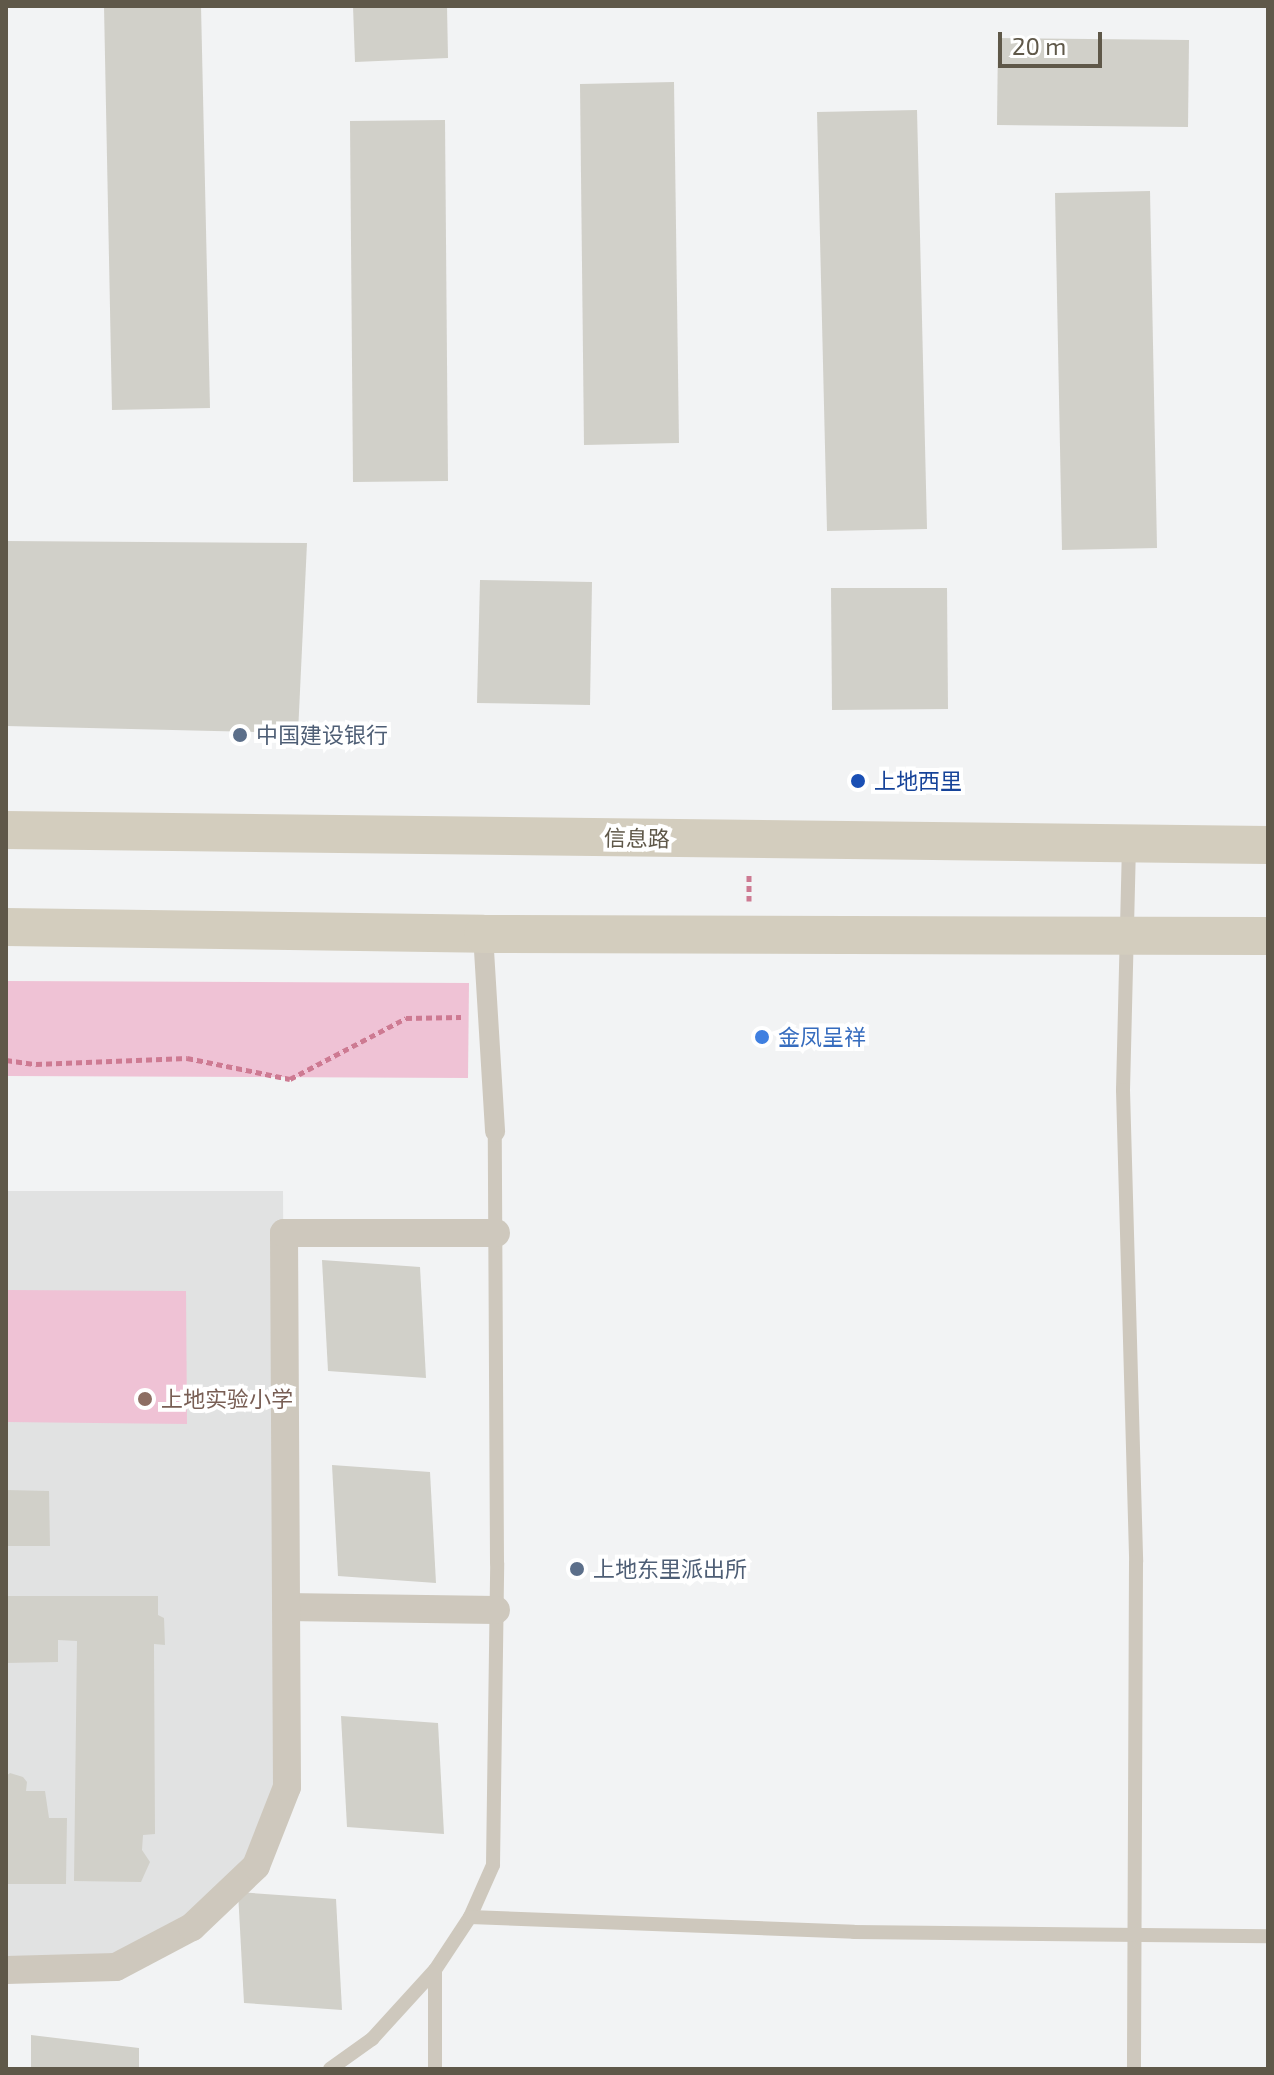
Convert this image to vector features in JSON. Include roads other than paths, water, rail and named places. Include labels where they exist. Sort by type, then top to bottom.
[{"type":"main road","name":"信息路","points":[[6,830],[1268,845]]},
{"type":"main road","points":[[6,927],[483,934],[1268,936]]},
{"type":"street","points":[[483,934],[495,1132]]},
{"type":"street","points":[[6,1970],[116,1967],[192,1927],[256,1866],[287,1787],[284,1233],[496,1233]]},
{"type":"street","points":[[286,1607],[496,1610]]},
{"type":"lane","points":[[1129,844],[1123,1090],[1136,1562],[1134,2069]]},
{"type":"lane","points":[[330,2069],[372,2039],[435,1970],[470,1917],[493,1865],[495,1132]]},
{"type":"lane","points":[[470,1917],[854,1932],[1268,1936]]},
{"type":"lane","points":[[435,1970],[435,2069]]},
{"type":"place","name":"中国建设银行","points":[[240,735]]},
{"type":"place","name":"上地西里","points":[[858,781]]},
{"type":"place","name":"金凤呈祥","points":[[762,1037]]},
{"type":"place","name":"上地实验小学","points":[[145,1399]]},
{"type":"place","name":"上地东里派出所","points":[[577,1569]]}]
